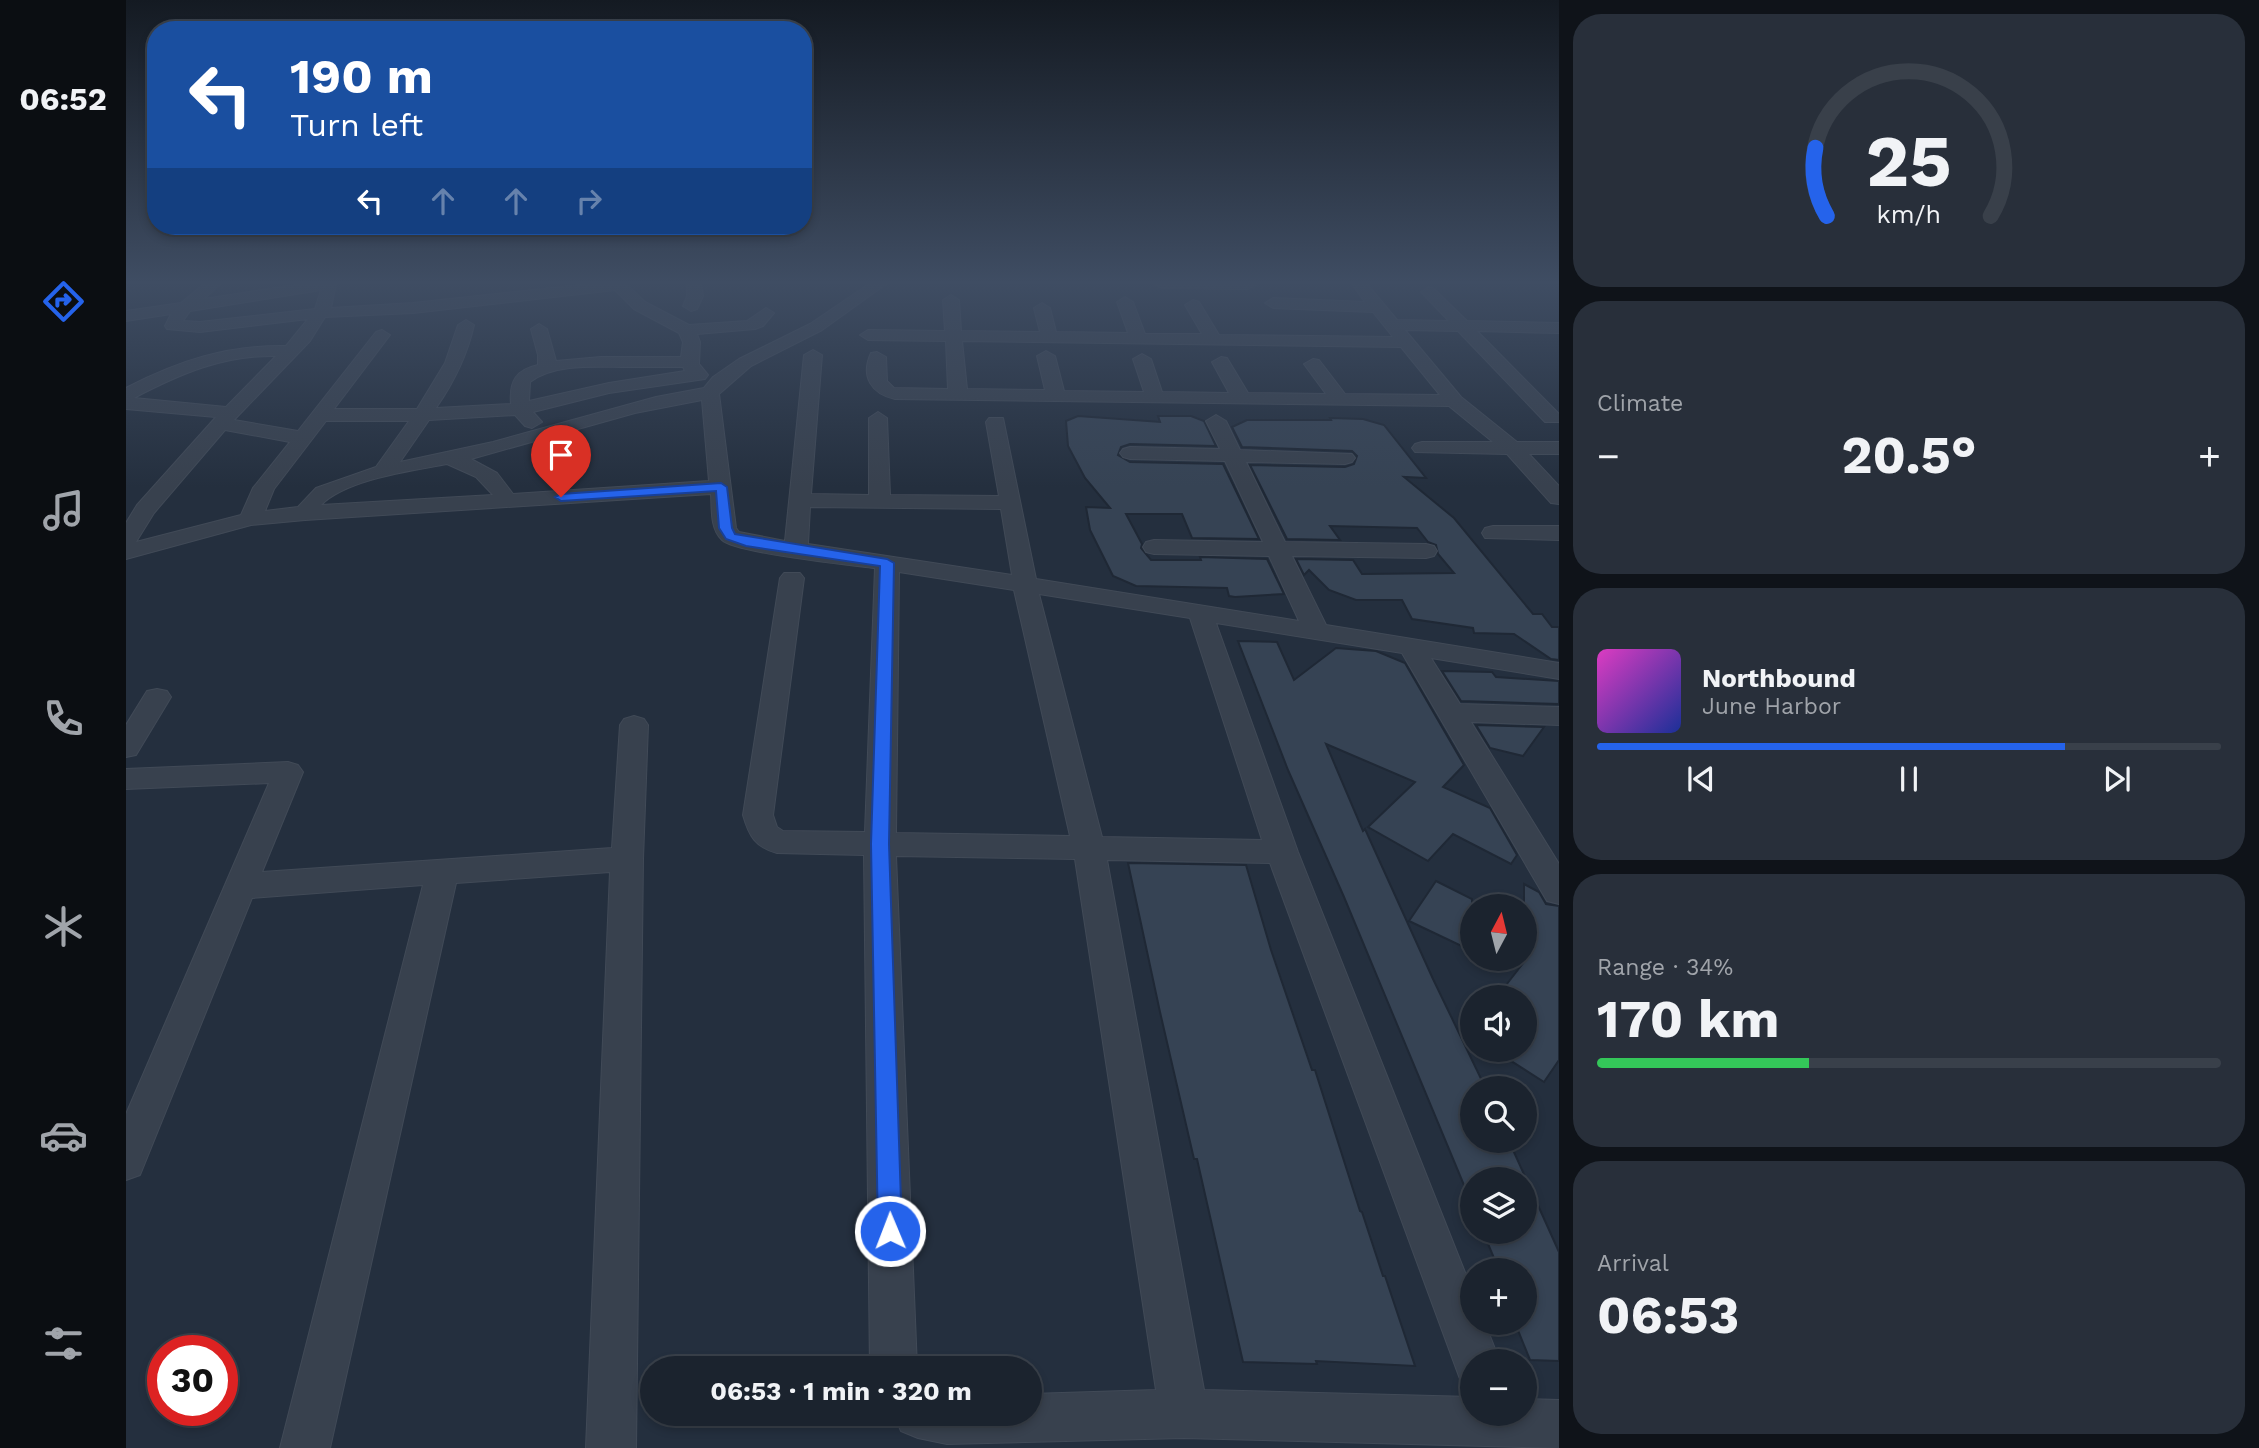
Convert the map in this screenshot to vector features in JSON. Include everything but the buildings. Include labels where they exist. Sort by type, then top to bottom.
[{"type":"street","points":[[126,395],[181,368],[213,356],[236,352]]},
{"type":"street","points":[[126,540],[145,510],[225,418],[290,352]]},
{"type":"street","points":[[250,519],[264,488],[369,352]]},
{"type":"street","points":[[383,472],[459,352]]},
{"type":"street","points":[[546,352],[547,367]]},
{"type":"street","points":[[692,352],[692,368]]},
{"type":"street","points":[[305,513],[312,501],[325,492],[383,472],[544,433],[644,403],[714,388],[732,371],[768,352]]},
{"type":"street","points":[[954,352],[958,396]]},
{"type":"street","points":[[1413,352],[1454,401],[1512,448],[1559,498]]},
{"type":"street","points":[[1488,352],[1552,418]]},
{"type":"street","points":[[813,355],[794,563],[758,815],[764,833],[777,842],[1282,852]]},
{"type":"street","points":[[1046,356],[1056,397]]},
{"type":"street","points":[[877,357],[879,388],[883,392],[958,396],[1454,401]]},
{"type":"street","points":[[1142,359],[1155,398]]},
{"type":"street","points":[[1220,362],[1242,399]]},
{"type":"street","points":[[544,433],[520,410],[519,388],[524,377],[534,370],[580,363],[692,368],[714,388],[725,528],[730,537],[794,563],[887,563],[1559,671]]},
{"type":"street","points":[[1313,364],[1340,400]]},
{"type":"street","points":[[320,415],[421,415],[520,410],[692,368]]},
{"type":"street","points":[[126,403],[225,418],[301,438]]},
{"type":"street","points":[[878,418],[880,500]]},
{"type":"street","points":[[1216,421],[1317,632]]},
{"type":"street","points":[[996,422],[1026,584],[1090,848],[1184,1414]]},
{"type":"street","points":[[1422,448],[1559,448]]},
{"type":"street","points":[[1130,453],[1345,458]]},
{"type":"street","points":[[449,458],[485,472],[498,484],[507,501]]},
{"type":"street","points":[[126,552],[250,519],[305,513],[721,487]]},
{"type":"street","points":[[800,500],[1010,503]]},
{"type":"street","points":[[1493,533],[1559,533]]},
{"type":"street","points":[[1154,547],[1426,551]]},
{"type":"street","points":[[887,563],[880,844],[893,1356]]},
{"type":"street","points":[[1201,614],[1282,852],[1472,1349]]},
{"type":"street","points":[[1412,648],[1557,885]]},
{"type":"street","points":[[126,748],[157,697]]},
{"type":"street","points":[[1451,713],[1559,716]]},
{"type":"street","points":[[611,1448],[627,859],[634,725]]},
{"type":"street","points":[[126,779],[288,772],[126,1161]]},
{"type":"street","points":[[241,886],[627,859]]},
{"type":"street","points":[[305,1448],[443,870]]},
{"type":"street","points":[[1042,1418],[1184,1414],[1460,1418]]},
{"type":"street","points":[[1537,1422],[1559,1424]]},
{"type":"route","points":[[561,497],[721,487],[725,528],[730,537],[746,542],[887,563],[880,844],[890,1231]]}]
